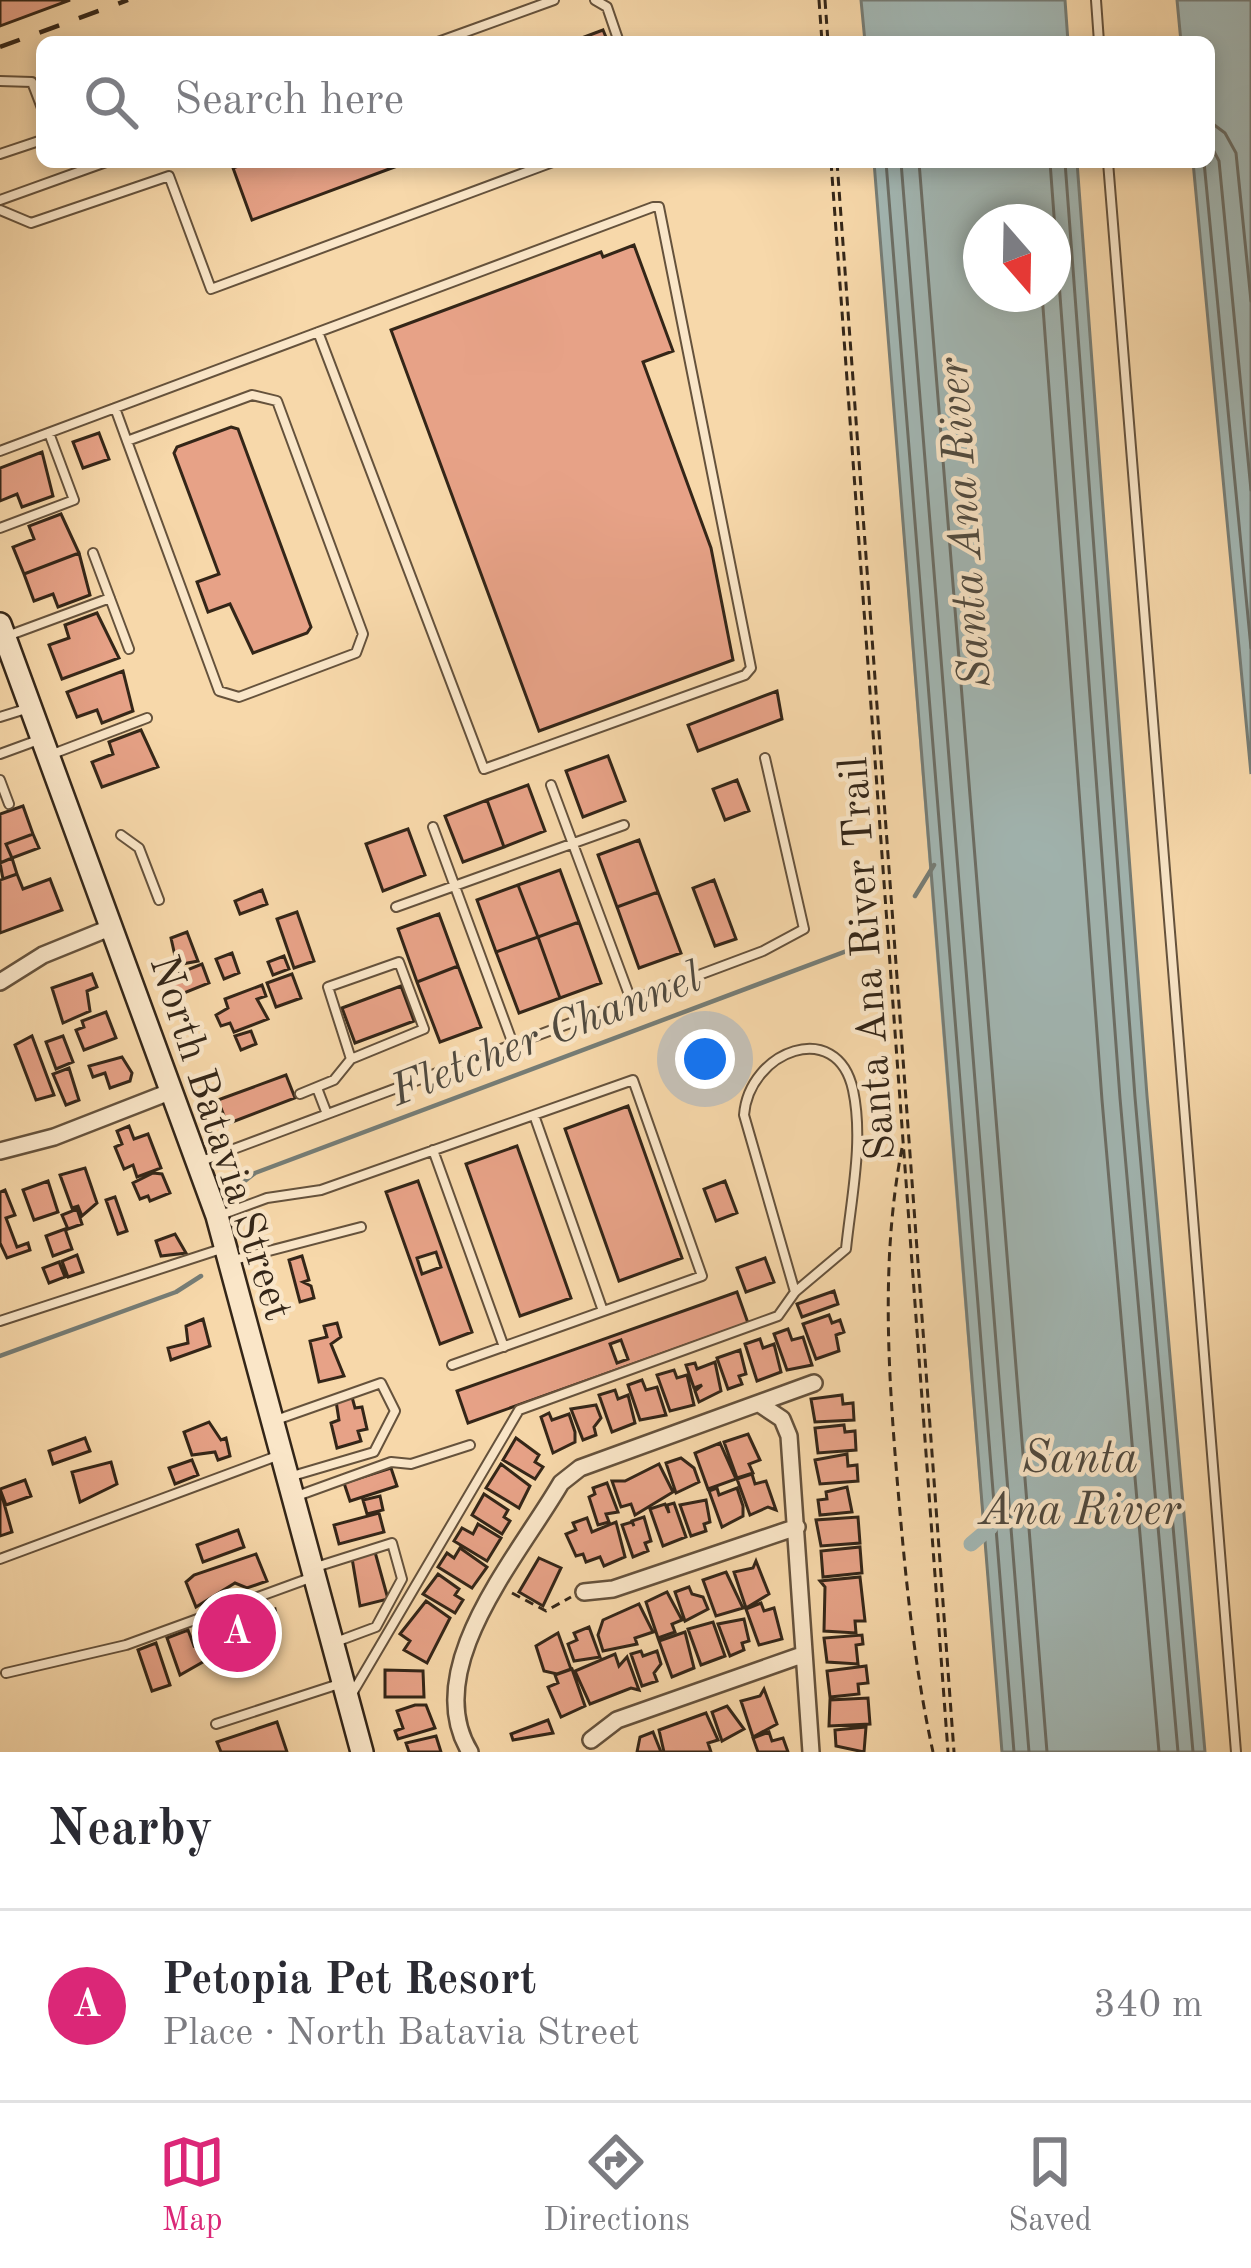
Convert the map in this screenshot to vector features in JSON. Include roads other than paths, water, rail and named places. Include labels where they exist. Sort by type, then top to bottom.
[{"type":"main road","name":"North Batavia Street","points":[[2,631],[217,1216],[278,1456],[362,1752]]},
{"type":"street","points":[[0,982],[43,956],[112,927]]},
{"type":"street","points":[[0,1150],[54,1137],[172,1091]]},
{"type":"street","points":[[470,1752],[455,1721],[455,1671],[500,1586],[570,1475],[814,1383]]},
{"type":"street","points":[[761,1405],[782,1419],[789,1436],[811,1752]]},
{"type":"street","points":[[584,1592],[613,1589],[796,1527]]},
{"type":"street","points":[[591,1740],[617,1720],[802,1655]]},
{"type":"lane","points":[[455,36],[554,0]]},
{"type":"lane","points":[[595,0],[607,8],[618,36]]},
{"type":"lane","points":[[1096,0],[1099,36]]},
{"type":"lane","points":[[0,81],[32,82],[36,92]]},
{"type":"lane","points":[[0,154],[36,142]]},
{"type":"lane","points":[[0,200],[89,168]]},
{"type":"lane","points":[[0,210],[31,223],[169,176],[211,289],[537,168]]},
{"type":"lane","points":[[1108,168],[1236,1752]]},
{"type":"lane","points":[[0,452],[318,332],[659,207],[752,668],[683,698],[484,769],[318,332]]},
{"type":"lane","points":[[115,408],[127,441],[219,691],[239,697],[356,653],[363,634],[277,401],[252,394],[127,441]]},
{"type":"lane","points":[[0,528],[74,500],[49,433]]},
{"type":"lane","points":[[93,554],[129,649]]},
{"type":"lane","points":[[2,631],[110,598]]},
{"type":"lane","points":[[1,718],[31,707]]},
{"type":"lane","points":[[0,754],[45,747],[147,718]]},
{"type":"lane","points":[[197,1162],[631,1000],[804,929],[765,758]]},
{"type":"lane","points":[[0,780],[9,804]]},
{"type":"lane","points":[[551,785],[631,1000]]},
{"type":"lane","points":[[396,907],[624,824]]},
{"type":"lane","points":[[433,827],[513,1044]]},
{"type":"lane","points":[[121,835],[139,848],[159,900]]},
{"type":"lane","points":[[299,1094],[334,1080],[351,1059],[424,1029],[399,962],[328,987],[351,1059]]},
{"type":"lane","points":[[216,1724],[343,1694],[519,1410],[778,1316],[795,1292],[846,1250],[856,1155],[852,1088],[839,1061],[816,1049],[789,1052],[762,1066],[746,1094],[744,1115],[795,1292]]},
{"type":"lane","points":[[217,1216],[267,1198],[321,1190],[633,1080],[702,1276],[452,1365]]},
{"type":"lane","points":[[317,1088],[326,1114]]},
{"type":"lane","points":[[533,1115],[603,1311]]},
{"type":"lane","points":[[433,1150],[503,1347]]},
{"type":"lane","points":[[0,1321],[227,1254],[361,1227]]},
{"type":"lane","points":[[269,1422],[381,1383],[395,1411],[374,1452],[287,1488]]},
{"type":"lane","points":[[287,1488],[391,1462],[411,1464],[470,1445]]},
{"type":"lane","points":[[0,1559],[278,1456]]},
{"type":"lane","points":[[7,1673],[126,1645],[392,1543],[402,1579],[376,1627],[329,1644]]},
{"type":"water","points":[[861,0],[1065,0],[1068,36],[864,36]]},
{"type":"water","points":[[1177,0],[1251,0],[1251,774],[1194,168],[1215,168],[1215,36],[1180,36]]},
{"type":"water","name":"Santa Ana River","points":[[874,168],[1077,168],[1147,1096],[1205,1752],[1002,1752]]},
{"type":"waterway","points":[[915,896],[934,865]]},
{"type":"waterway","name":"Fletcher Channel","points":[[237,1187],[255,1173],[876,940]]},
{"type":"waterway","name":"Fletcher Channel","points":[[0,1356],[176,1292],[201,1276]]},
{"type":"waterway","points":[[971,1544],[991,1527]]},
{"type":"railway","points":[[0,47],[128,0]]},
{"type":"place","name":"Petopia Pet Resort","points":[[237,1633]]}]
